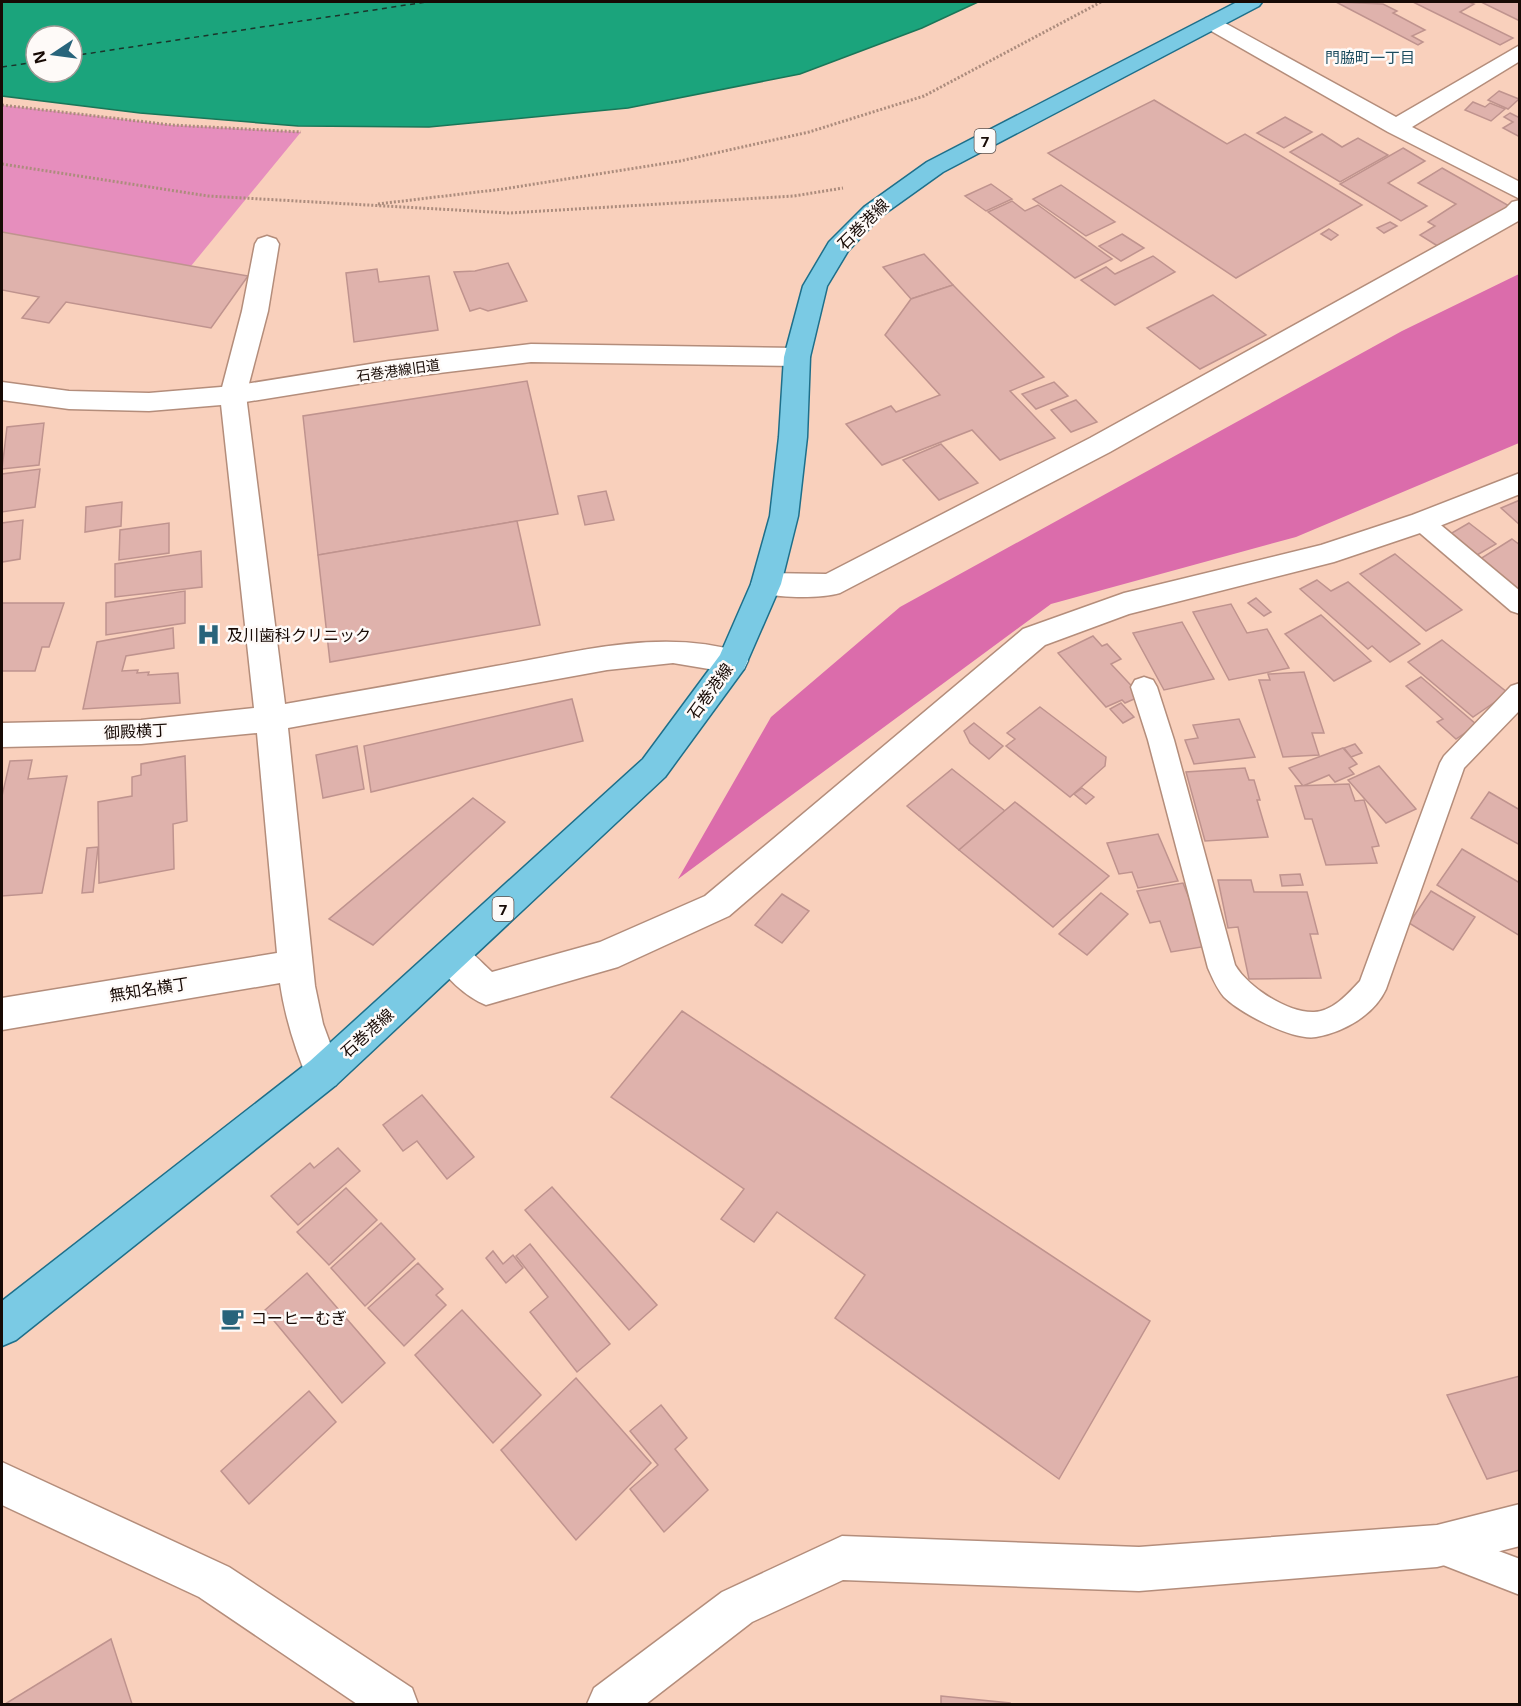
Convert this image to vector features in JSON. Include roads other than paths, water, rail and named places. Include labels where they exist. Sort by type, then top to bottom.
[{"type":"main road","name":"石巻港線","points":[[2,1326],[323,1073],[654,768],[733,661],[766,584],[784,516],[793,437],[797,357],[815,286],[838,247],[872,212],[901,189],[935,167],[1252,2]]},
{"type":"street","points":[[1214,22],[1396,127],[1520,192]]},
{"type":"street","points":[[1396,127],[1520,51]]},
{"type":"street","points":[[766,584],[830,585],[1100,445],[1431,261],[1514,213],[1520,207]]},
{"type":"street","points":[[267,244],[255,311],[233,395],[271,719],[296,965],[305,1024],[323,1073]]},
{"type":"street","name":"石巻港線旧道","points":[[2,391],[69,400],[149,402],[233,395],[389,370],[531,353],[797,357]]},
{"type":"street","points":[[451,957],[486,989],[606,956],[717,906],[1034,637],[1124,604],[1324,555],[1422,522],[1520,483]]},
{"type":"street","name":"御殿横丁","points":[[2,735],[141,732],[271,719],[607,658],[673,651],[733,661]]},
{"type":"street","name":"無知名横丁","points":[[2,1014],[296,965]]},
{"type":"street","points":[[2,1483],[214,1582],[396,1704]]},
{"type":"street","points":[[610,1704],[737,1606],[843,1558],[1139,1569],[1383,1552],[1437,1546],[1520,1525]]},
{"type":"lane","points":[[1422,522],[1520,604]]},
{"type":"lane","points":[[1144,687],[1161,740],[1222,968],[1233,987],[1271,1014],[1314,1025],[1348,1013],[1372,989],[1453,763],[1520,693]]},
{"type":"lane","points":[[1437,1546],[1520,1577]]},
{"type":"place","name":"及川歯科クリニック","points":[[209,635]]},
{"type":"place","name":"コーヒーむぎ","points":[[233,1318]]},
{"type":"district","name":"門脇町一丁目","points":[[1370,57]]}]
